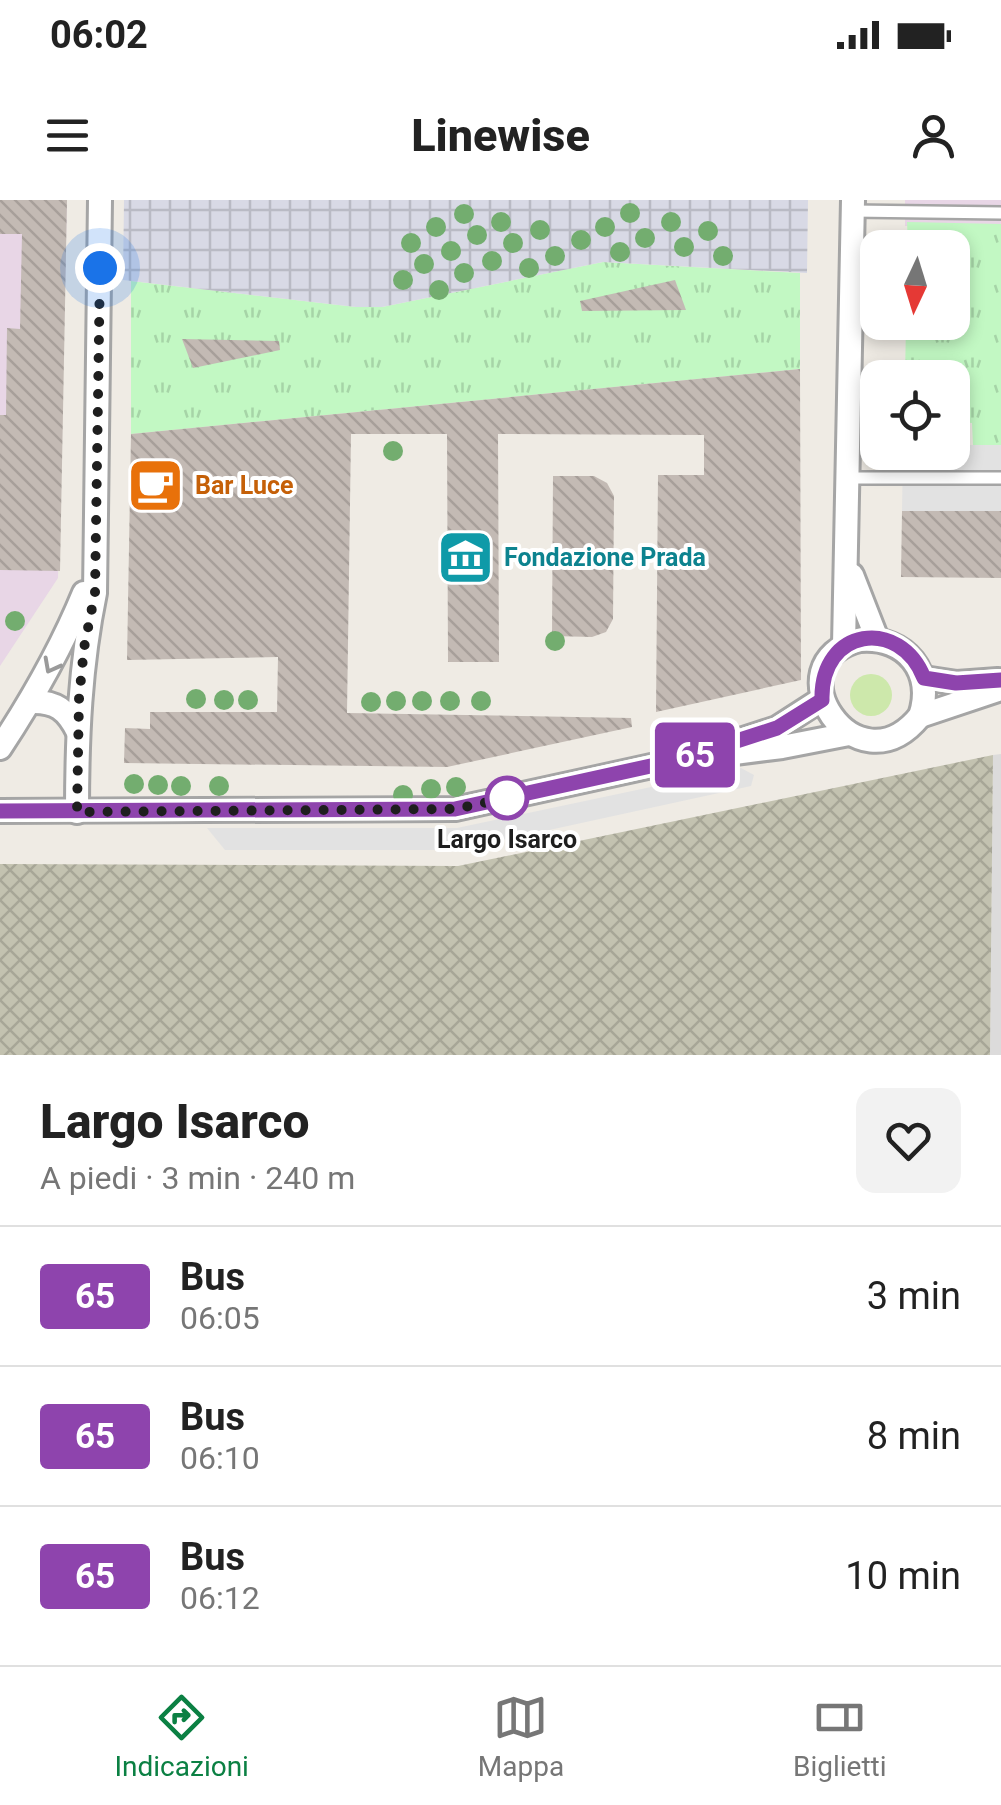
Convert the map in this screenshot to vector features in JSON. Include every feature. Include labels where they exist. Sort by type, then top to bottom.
[{"type":"street","points":[[77,812],[84,648],[95,593],[100,200]]},
{"type":"street","points":[[844,645],[876,639],[906,652],[920,667],[924,705],[920,716],[907,729],[890,737],[860,738],[830,718],[822,700],[825,668],[844,645],[853,206]]},
{"type":"street","points":[[848,562],[876,639]]},
{"type":"street","points":[[0,748],[32,702],[59,651],[96,564]]},
{"type":"street","points":[[924,678],[956,683],[1001,680]]},
{"type":"street","points":[[920,716],[1001,689]]},
{"type":"street","points":[[678,760],[777,728],[822,700]]},
{"type":"street","points":[[32,702],[56,704],[71,718],[78,732]]},
{"type":"street","points":[[0,811],[455,809],[678,760],[849,734]]},
{"type":"lane","points":[[853,206],[1001,213]]},
{"type":"lane","points":[[850,478],[1001,478]]},
{"type":"shaded area","points":[[0,200],[67,200],[58,578],[0,666]]},
{"type":"shaded area","points":[[124,200],[808,200],[807,273],[603,262],[382,307],[356,307],[123,280]]},
{"type":"shaded area","points":[[905,200],[1001,200],[1001,225],[905,226]]},
{"type":"shaded area","points":[[970,445],[1001,445],[1001,511],[902,511],[903,470],[970,470]]},
{"type":"shaded area","points":[[1001,754],[1001,1055],[990,1055],[993,755]]},
{"type":"shaded area","points":[[993,755],[990,1055],[0,1055],[0,864],[458,866]]},
{"type":"shaded area","points":[[741,768],[754,775],[751,786],[457,850],[225,850],[207,828],[457,828]]},
{"type":"green space","points":[[907,222],[1001,224],[1001,445],[973,445],[970,360],[905,360],[906,340],[970,340],[970,230],[907,230]]},
{"type":"green space","points":[[603,262],[800,273],[800,369],[131,434],[131,281],[382,307]]},
{"type":"green space","points":[[871,674],[886,680],[892,695],[886,710],[871,716],[856,710],[850,695],[856,680]]},
{"type":"building","points":[[0,200],[67,200],[60,571],[0,570],[0,415],[6,415],[7,328],[20,329],[22,234],[0,234]]},
{"type":"building","points":[[675,280],[686,310],[582,311],[580,301]]},
{"type":"building","points":[[182,339],[279,341],[280,350],[193,368]]},
{"type":"building","points":[[800,369],[801,680],[656,712],[658,475],[704,475],[704,435],[498,434],[499,662],[448,662],[447,434],[351,434],[347,713],[631,718],[632,727],[447,767],[124,763],[125,728],[150,729],[150,712],[277,712],[278,657],[127,660],[131,434]]},
{"type":"building","points":[[553,476],[594,476],[607,483],[614,496],[613,619],[606,632],[592,637],[552,636]]},
{"type":"building","points":[[902,511],[1001,511],[1001,578],[901,577]]},
{"type":"bus line","name":"65","points":[[0,811],[455,809],[678,760],[777,728],[822,700],[822,678],[830,658],[844,645],[860,640],[883,640],[899,647],[913,658],[924,678],[956,683],[1001,680]]},
{"type":"place","name":"Bar Luce","points":[[156,485]]},
{"type":"place","name":"Fondazione Prada","points":[[465,557]]},
{"type":"place","name":"Largo Isarco","points":[[507,798]]},
{"type":"route","points":[[100,268],[95,593],[79,699],[77,812],[455,809],[507,798]]}]
